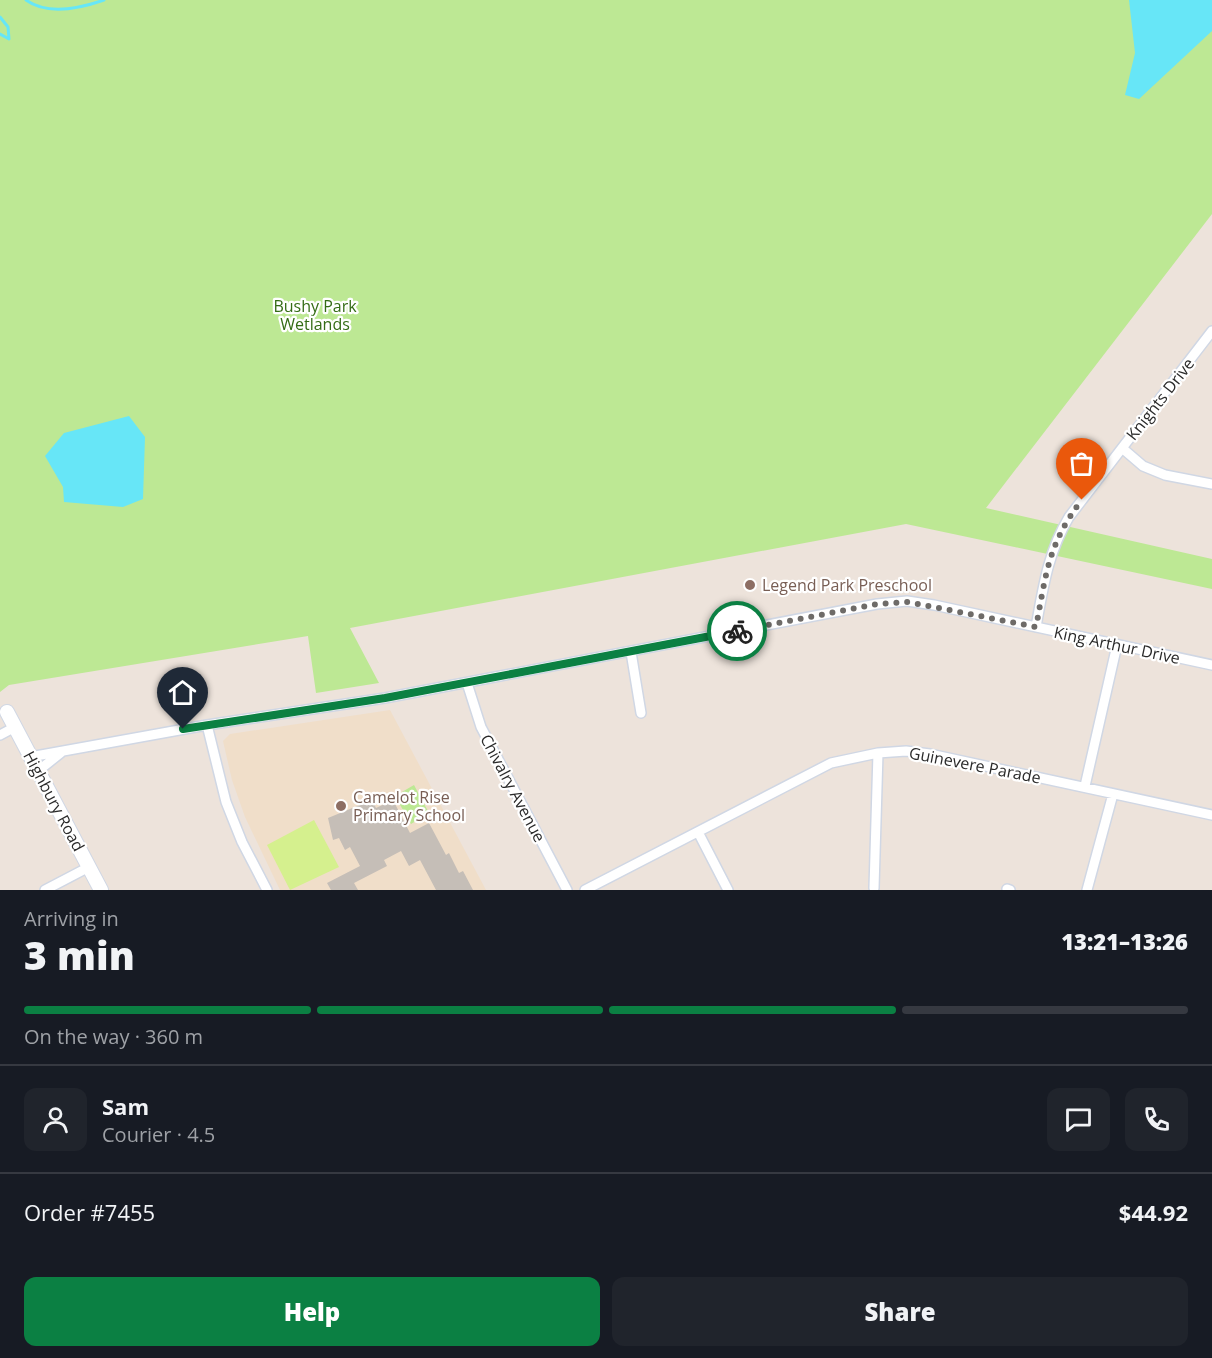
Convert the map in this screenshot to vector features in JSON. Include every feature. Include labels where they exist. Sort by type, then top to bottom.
[{"type":"main road","name":"Highbury Road","points":[[7,712],[100,890]]},
{"type":"street","name":"Knights Drive","points":[[1036,627],[1049,558],[1056,539],[1069,517],[1212,331]]},
{"type":"street","points":[[1122,448],[1143,466],[1165,475],[1212,484]]},
{"type":"street","name":"King Arthur Drive","points":[[30,757],[207,725],[385,698],[877,604],[908,602],[1212,665]]},
{"type":"street","points":[[1085,786],[1117,645]]},
{"type":"street","points":[[631,652],[641,713]]},
{"type":"street","name":"Chivalry Avenue","points":[[467,683],[482,727],[567,890]]},
{"type":"street","points":[[207,725],[226,802],[242,842],[267,890]]},
{"type":"street","points":[[0,735],[15,727]]},
{"type":"street","name":"King Arthur Drive","points":[[38,771],[65,750]]},
{"type":"street","name":"Guinevere Parade","points":[[585,890],[831,763],[878,753],[906,751],[930,754],[1212,815]]},
{"type":"street","points":[[874,888],[878,753]]},
{"type":"street","points":[[1087,890],[1113,794]]},
{"type":"street","points":[[698,832],[728,890]]},
{"type":"street","points":[[45,890],[89,867]]},
{"type":"shaded area","name":"Camelot Rise Primary School","points":[[390,710],[486,890],[280,890],[245,817],[232,780],[223,741],[230,734]]},
{"type":"green space","name":"Bushy Park Wetlands","points":[[0,0],[1212,0],[1212,214],[986,508],[1212,559],[1212,589],[906,524],[350,628],[379,683],[316,693],[308,636],[9,685],[0,692]]},
{"type":"green space","points":[[414,785],[429,813],[411,824],[395,796]]},
{"type":"green space","points":[[314,820],[339,867],[290,890],[267,845]]},
{"type":"water","points":[[1129,0],[1212,0],[1212,31],[1139,99],[1125,95],[1135,53]]},
{"type":"water","points":[[129,416],[145,437],[143,499],[123,507],[64,502],[63,487],[45,456],[64,433]]},
{"type":"building","points":[[372,800],[376,808],[393,800],[410,833],[429,823],[446,855],[449,853],[459,873],[463,871],[473,890],[436,890],[420,860],[409,866],[401,851],[384,860],[387,866],[354,883],[358,890],[331,890],[327,883],[360,866],[350,847],[345,850],[339,838],[333,840],[328,818]]},
{"type":"waterway","points":[[26,0],[44,8],[54,9],[75,8],[104,0]]},
{"type":"waterway","points":[[0,17],[8,27],[9,39],[0,34]]},
{"type":"way so far","points":[[737,631],[877,604],[908,602],[934,605],[1036,627],[1049,558],[1056,539],[1082,500]]},
{"type":"place","name":"Legend Park Preschool","points":[[750,585]]},
{"type":"place","name":"Camelot Rise Primary School","points":[[341,806]]},
{"type":"route","points":[[183,729],[385,698],[737,631]]}]
